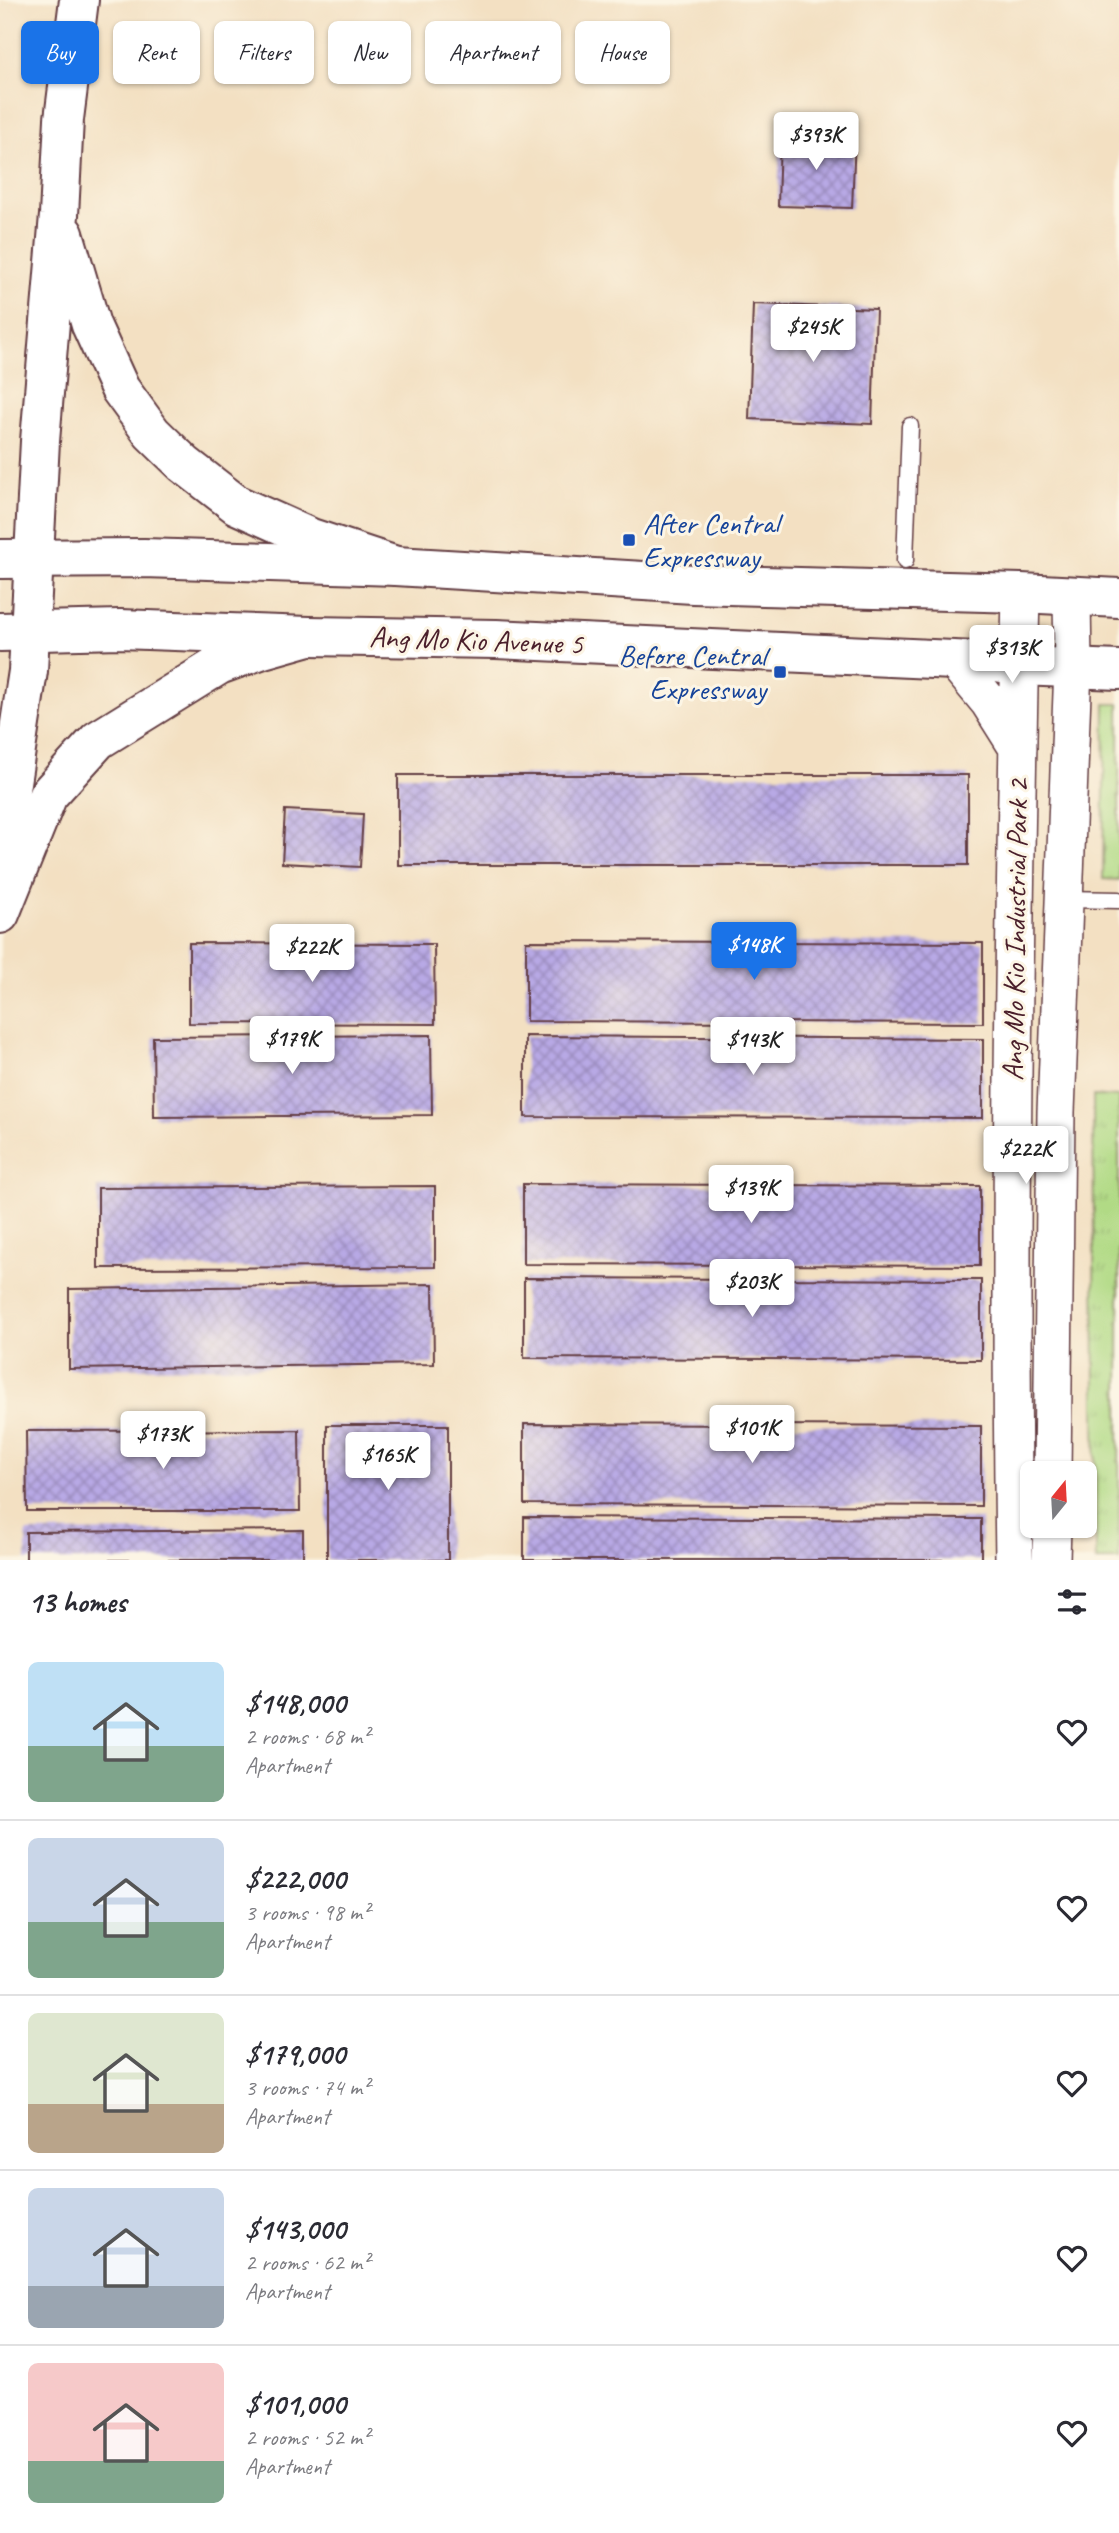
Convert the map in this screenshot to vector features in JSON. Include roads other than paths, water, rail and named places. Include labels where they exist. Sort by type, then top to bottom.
[{"type":"main road","points":[[0,855],[28,671],[15,632],[17,559],[40,441],[64,120],[79,0]]},
{"type":"main road","points":[[59,215],[91,325],[120,389],[152,433],[184,464],[237,505],[311,538],[396,566]]},
{"type":"main road","points":[[17,559],[144,558],[396,566],[693,584],[1119,598]]},
{"type":"main road","name":"Ang Mo Kio Avenue 5","points":[[15,632],[120,629],[496,639],[1119,670]]},
{"type":"main road","points":[[0,914],[48,795],[98,740],[219,665],[309,636]]},
{"type":"street","name":"Ang Mo Kio Industrial Park 2","points":[[1014,1560],[1014,921],[1021,593]]},
{"type":"street","name":"Ang Mo Kio Industrial Park 2","points":[[1052,1461],[1056,1112],[1073,667],[1072,597]]},
{"type":"street","points":[[955,661],[989,702],[1017,748]]},
{"type":"street","points":[[1051,1560],[1052,1538]]},
{"type":"lane","points":[[905,561],[909,426]]},
{"type":"lane","points":[[1063,899],[1119,900]]},
{"type":"place","name":"After Central Expressway","points":[[629,540]]},
{"type":"place","name":"Before Central Expressway","points":[[780,672]]}]
